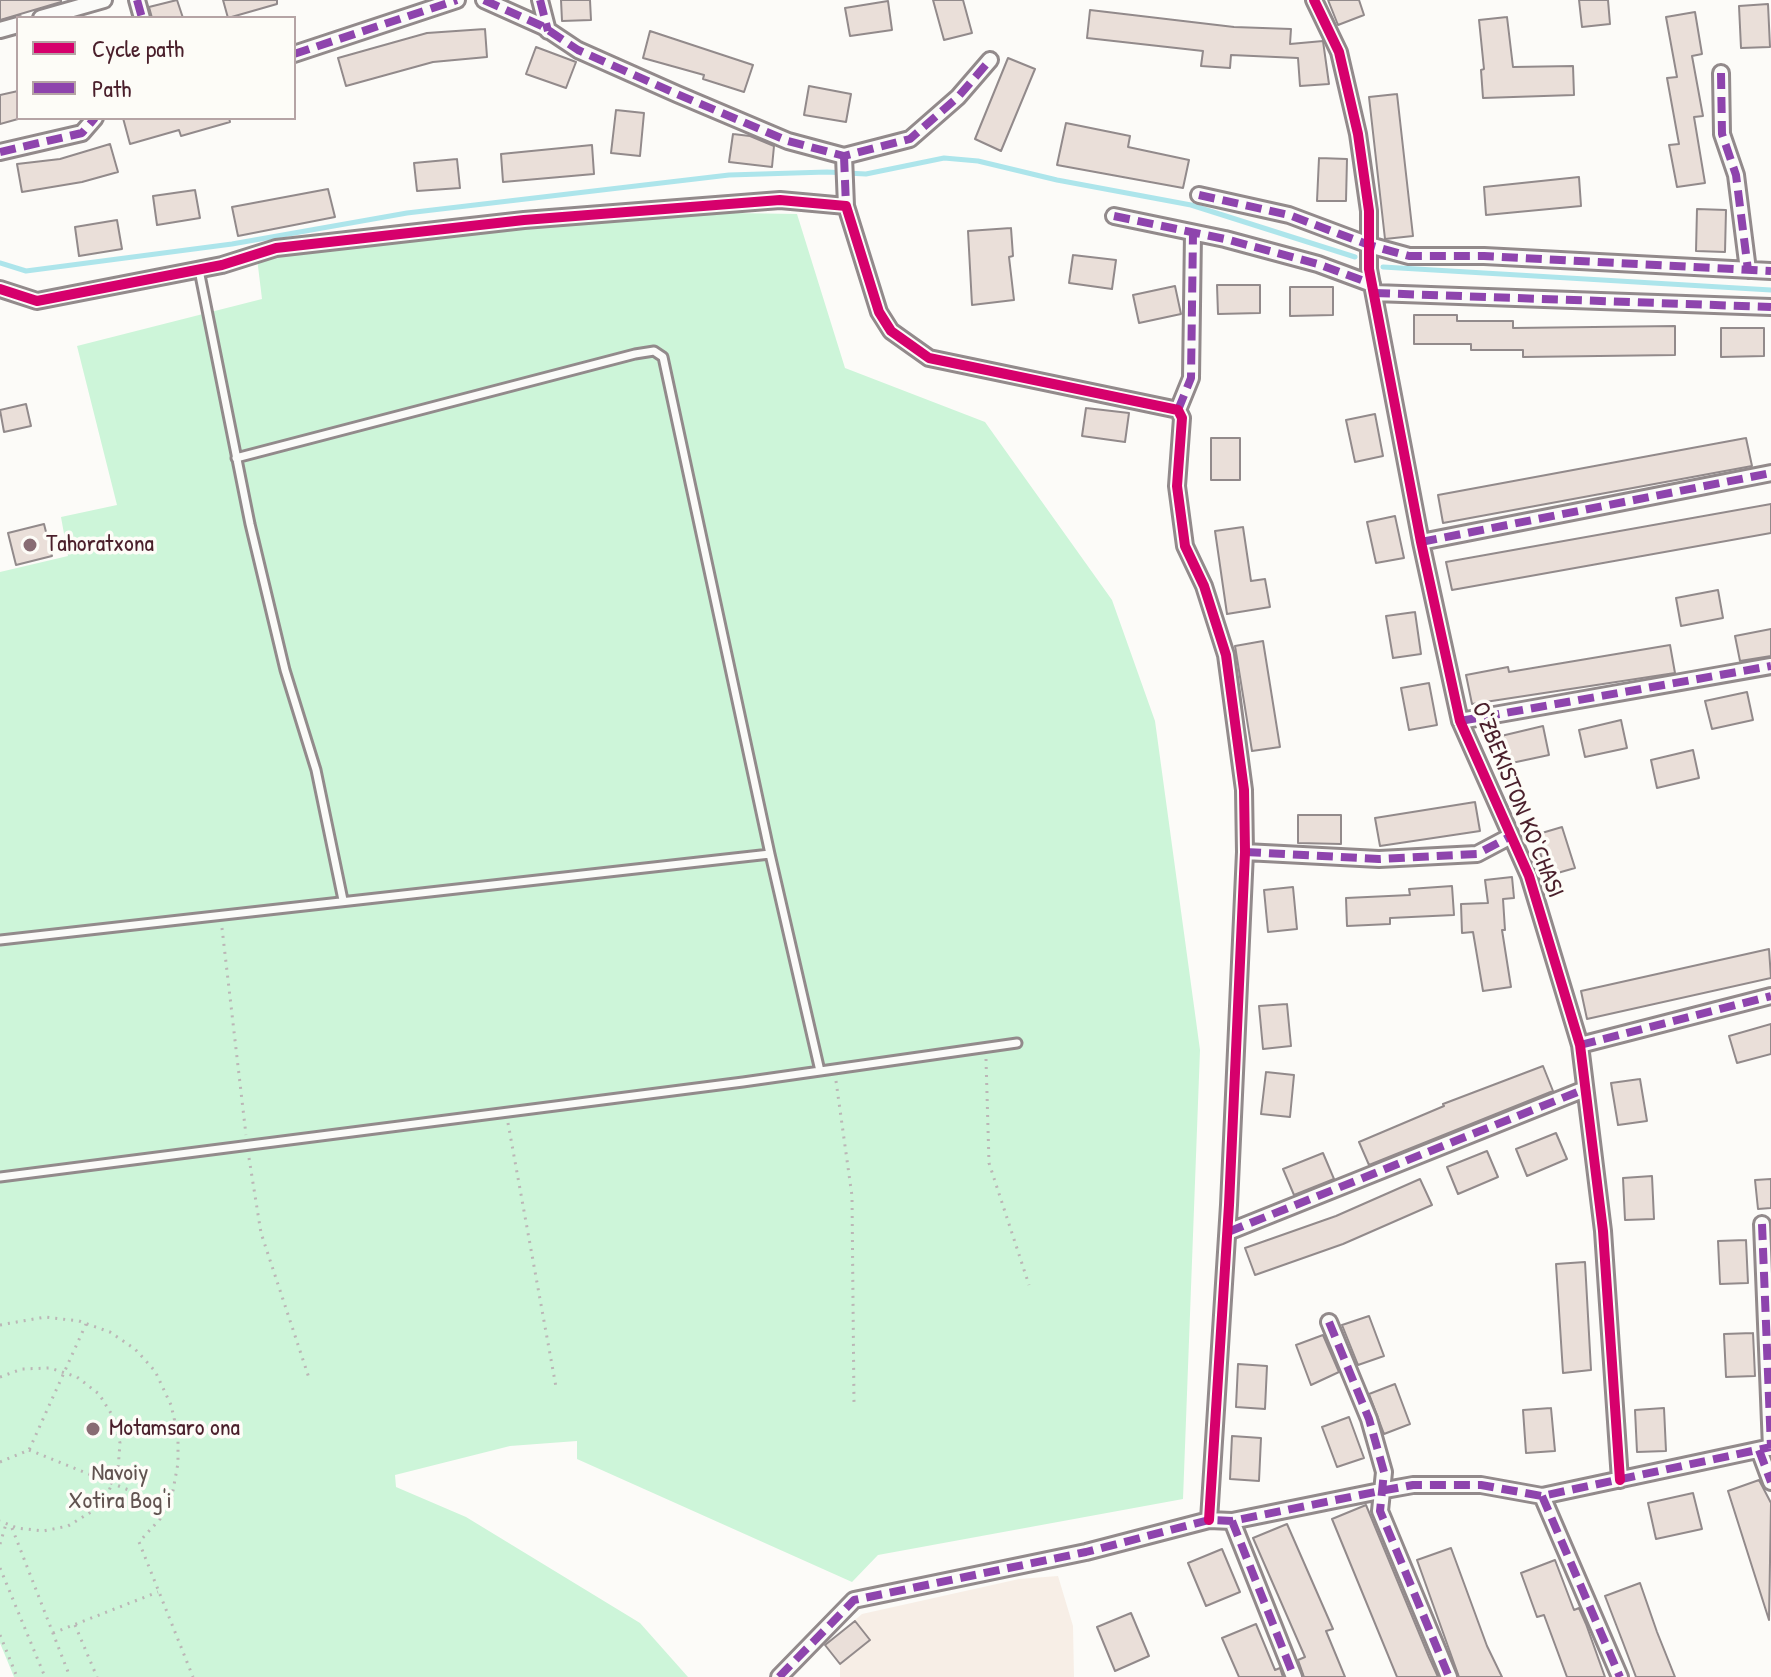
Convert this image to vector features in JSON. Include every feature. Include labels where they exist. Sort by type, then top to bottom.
[{"type":"street","points":[[48,16],[104,0]]},
{"type":"street","points":[[296,53],[457,0]]},
{"type":"street","points":[[484,0],[548,31],[578,50],[774,135],[844,156],[910,139],[958,97],[990,60]]},
{"type":"street","points":[[540,0],[548,31]]},
{"type":"street","name":"O‘ZBEKISTON KO‘CHASI","points":[[1314,0],[1339,52],[1358,134],[1369,211],[1373,288],[1421,542],[1460,721],[1529,876],[1580,1045],[1603,1231],[1620,1480]]},
{"type":"street","points":[[1721,73],[1722,134],[1736,175],[1748,270]]},
{"type":"street","points":[[0,152],[82,133],[93,120]]},
{"type":"street","points":[[844,156],[846,206],[879,312],[891,331],[929,358],[1178,410]]},
{"type":"street","points":[[1199,195],[1289,215],[1369,245],[1409,256],[1484,256],[1771,271]]},
{"type":"street","points":[[0,289],[37,301],[199,270],[276,248],[524,220],[780,200],[846,206]]},
{"type":"street","points":[[1114,216],[1318,264],[1373,288],[1771,307]]},
{"type":"street","points":[[1193,233],[1191,378],[1178,410],[1182,418],[1177,486],[1185,546],[1204,586],[1226,655],[1244,790],[1245,852],[1228,1232],[1209,1520]]},
{"type":"street","points":[[1421,542],[1771,473]]},
{"type":"street","points":[[1460,721],[1771,666]]},
{"type":"street","points":[[1245,852],[1379,859],[1477,854],[1511,836]]},
{"type":"street","points":[[1580,1045],[1771,996]]},
{"type":"street","points":[[1228,1232],[1585,1089]]},
{"type":"street","points":[[1762,1224],[1767,1448],[1771,1482]]},
{"type":"street","points":[[1329,1322],[1369,1419],[1384,1472],[1380,1511],[1449,1677]]},
{"type":"street","points":[[779,1677],[854,1600],[1086,1552],[1209,1520],[1232,1521],[1413,1485],[1481,1485],[1542,1496],[1767,1448]]},
{"type":"street","points":[[1542,1496],[1620,1677]]},
{"type":"street","points":[[1232,1521],[1294,1677]]},
{"type":"lane","points":[[199,270],[236,458],[285,670],[316,770],[343,900]]},
{"type":"lane","points":[[236,458],[635,354],[654,351],[663,357],[820,1071]]},
{"type":"lane","points":[[0,940],[770,854]]},
{"type":"lane","points":[[0,1177],[1017,1043]]},
{"type":"path","points":[[986,1047],[989,1163],[1029,1285]]},
{"type":"path","points":[[835,1069],[852,1196],[854,1403]]},
{"type":"path","points":[[505,1111],[556,1387]]},
{"type":"path","points":[[0,1325],[45,1317],[86,1324],[110,1332],[135,1349],[155,1371],[171,1405],[178,1435],[178,1463],[167,1506],[139,1542],[193,1677]]},
{"type":"path","points":[[0,1462],[29,1450],[86,1324]]},
{"type":"path","points":[[0,1377],[22,1369],[50,1368],[66,1373],[99,1394],[114,1418],[120,1443],[118,1469],[112,1484],[91,1512],[68,1526],[43,1531],[0,1521]]},
{"type":"path","points":[[29,1450],[167,1506]]},
{"type":"path","points":[[0,1544],[6,1524]]},
{"type":"path","points":[[11,1526],[70,1677]]},
{"type":"path","points":[[0,1568],[45,1677]]},
{"type":"path","points":[[53,1633],[159,1591]]},
{"type":"path","points":[[75,1624],[97,1677]]},
{"type":"path","points":[[0,1635],[17,1677]]},
{"type":"shaded area","points":[[1058,1576],[1073,1626],[1074,1677],[840,1677],[840,1663],[825,1645],[862,1614],[1019,1579]]},
{"type":"green space","name":"Navoiy Xotira Bog'i","points":[[669,212],[797,214],[845,368],[985,422],[1112,600],[1155,721],[1200,1050],[1183,1499],[878,1555],[852,1582],[577,1459],[577,1441],[510,1446],[395,1475],[396,1487],[466,1517],[640,1623],[688,1677],[14,1677],[0,1643],[0,572],[68,556],[61,517],[117,505],[77,346],[262,299],[257,258]]},
{"type":"building","points":[[0,0],[61,0],[61,2],[0,20]]},
{"type":"building","points":[[177,0],[182,16],[151,16],[149,7]]},
{"type":"building","points":[[223,0],[277,0],[277,4],[227,16]]},
{"type":"building","points":[[561,0],[590,0],[591,20],[562,21]]},
{"type":"building","points":[[933,0],[963,0],[972,33],[944,40]]},
{"type":"building","points":[[1328,0],[1359,0],[1364,15],[1338,25]]},
{"type":"building","points":[[1579,0],[1608,0],[1610,24],[1582,27]]},
{"type":"building","points":[[888,1],[892,30],[850,36],[845,8]]},
{"type":"building","points":[[1768,4],[1770,47],[1741,48],[1739,6]]},
{"type":"building","points":[[1090,10],[1234,27],[1291,29],[1290,44],[1323,41],[1329,84],[1300,86],[1298,58],[1231,55],[1230,68],[1201,66],[1203,51],[1087,38]]},
{"type":"building","points":[[1695,12],[1702,54],[1692,56],[1703,116],[1694,117],[1705,183],[1677,187],[1669,145],[1679,144],[1667,78],[1677,77],[1666,17]]},
{"type":"building","points":[[1507,17],[1513,67],[1573,66],[1574,95],[1483,98],[1481,70],[1484,69],[1479,20]]},
{"type":"building","points":[[485,29],[487,57],[433,62],[346,86],[338,58],[427,33]]},
{"type":"building","points":[[650,31],[753,65],[744,92],[703,79],[704,75],[643,58]]},
{"type":"building","points":[[536,47],[576,62],[566,88],[526,74]]},
{"type":"building","points":[[1008,58],[1035,69],[1001,151],[975,139]]},
{"type":"building","points":[[809,86],[851,94],[846,122],[804,115]]},
{"type":"building","points":[[16,91],[16,120],[0,124],[0,95]]},
{"type":"building","points":[[1397,94],[1413,236],[1385,239],[1369,97]]},
{"type":"building","points":[[616,110],[644,113],[640,156],[611,153]]},
{"type":"building","points":[[124,120],[230,122],[181,136],[179,130],[130,144]]},
{"type":"building","points":[[1066,123],[1130,136],[1128,147],[1189,160],[1183,188],[1057,165]]},
{"type":"building","points":[[733,134],[750,136],[774,146],[772,167],[729,162]]},
{"type":"building","points":[[110,144],[118,172],[82,182],[22,192],[17,164],[60,159]]},
{"type":"building","points":[[592,145],[594,174],[503,182],[501,154]]},
{"type":"building","points":[[1319,158],[1347,159],[1346,201],[1317,201]]},
{"type":"building","points":[[457,159],[460,188],[417,191],[414,163]]},
{"type":"building","points":[[1579,177],[1581,206],[1486,215],[1484,187]]},
{"type":"building","points":[[328,189],[335,217],[238,236],[232,207]]},
{"type":"building","points":[[195,190],[200,218],[157,225],[153,196]]},
{"type":"building","points":[[1697,209],[1726,210],[1725,252],[1696,251]]},
{"type":"building","points":[[117,220],[122,249],[79,256],[75,227]]},
{"type":"building","points":[[1011,228],[1013,256],[1009,257],[1014,300],[972,305],[968,231]]},
{"type":"building","points":[[1073,255],[1116,260],[1112,289],[1069,283]]},
{"type":"building","points":[[1217,285],[1260,285],[1260,313],[1218,314]]},
{"type":"building","points":[[1175,286],[1181,314],[1139,323],[1133,295]]},
{"type":"building","points":[[1290,287],[1333,287],[1333,315],[1290,316]]},
{"type":"building","points":[[1414,315],[1457,315],[1457,321],[1513,321],[1513,328],[1675,326],[1675,355],[1523,357],[1523,350],[1471,350],[1471,344],[1414,344]]},
{"type":"building","points":[[1721,328],[1764,328],[1764,356],[1721,357]]},
{"type":"building","points":[[26,404],[31,426],[4,432],[0,410]]},
{"type":"building","points":[[1086,408],[1129,413],[1125,442],[1082,436]]},
{"type":"building","points":[[1375,414],[1383,456],[1355,462],[1346,420]]},
{"type":"building","points":[[1211,438],[1240,438],[1240,480],[1211,480]]},
{"type":"building","points":[[1746,438],[1752,466],[1443,523],[1438,495]]},
{"type":"building","points":[[1771,504],[1771,533],[1452,590],[1446,562]]},
{"type":"building","points":[[1395,516],[1404,558],[1376,563],[1367,522]]},
{"type":"building","name":"Tahoratxona","points":[[44,524],[52,556],[16,565],[8,533]]},
{"type":"building","points":[[1243,527],[1251,581],[1265,579],[1270,607],[1227,614],[1215,531]]},
{"type":"building","points":[[1718,590],[1723,618],[1681,626],[1676,598]]},
{"type":"building","points":[[1415,612],[1421,654],[1393,658],[1386,616]]},
{"type":"building","points":[[1771,629],[1771,656],[1740,661],[1735,636]]},
{"type":"building","points":[[1263,641],[1280,747],[1252,751],[1235,646]]},
{"type":"building","points":[[1670,645],[1675,673],[1472,704],[1466,675],[1508,667],[1509,672]]},
{"type":"building","points":[[1429,683],[1437,725],[1409,730],[1401,688]]},
{"type":"building","points":[[1747,692],[1753,720],[1712,729],[1705,701]]},
{"type":"building","points":[[1621,720],[1627,748],[1585,757],[1579,730]]},
{"type":"building","points":[[1543,726],[1549,755],[1507,764],[1501,736]]},
{"type":"building","points":[[1693,750],[1699,778],[1657,788],[1651,760]]},
{"type":"building","points":[[1475,802],[1480,831],[1380,846],[1375,818]]},
{"type":"building","points":[[1298,815],[1341,815],[1341,844],[1298,843]]},
{"type":"building","points":[[1562,827],[1575,868],[1547,876],[1535,835]]},
{"type":"building","points":[[1512,877],[1514,898],[1503,899],[1505,930],[1502,930],[1511,987],[1483,991],[1473,932],[1462,933],[1461,904],[1488,903],[1485,880]]},
{"type":"building","points":[[1452,886],[1454,915],[1390,918],[1390,924],[1347,926],[1346,898],[1410,895],[1409,889]]},
{"type":"building","points":[[1293,887],[1297,929],[1268,932],[1264,890]]},
{"type":"building","points":[[1769,949],[1771,978],[1587,1019],[1581,991]]},
{"type":"building","points":[[1287,1004],[1291,1046],[1263,1049],[1259,1006]]},
{"type":"building","points":[[1771,1024],[1771,1054],[1737,1063],[1729,1036]]},
{"type":"building","points":[[1543,1066],[1553,1091],[1369,1165],[1359,1142],[1443,1104]]},
{"type":"building","points":[[1266,1072],[1294,1075],[1290,1117],[1261,1114]]},
{"type":"building","points":[[1640,1079],[1647,1121],[1618,1125],[1611,1083]]},
{"type":"building","points":[[1556,1133],[1567,1159],[1527,1176],[1516,1149]]},
{"type":"building","points":[[1487,1151],[1498,1177],[1458,1194],[1447,1167]]},
{"type":"building","points":[[1323,1153],[1334,1179],[1294,1195],[1283,1169]]},
{"type":"building","points":[[1652,1176],[1654,1219],[1625,1220],[1623,1178]]},
{"type":"building","points":[[1420,1179],[1432,1205],[1343,1244],[1255,1275],[1245,1248],[1336,1216]]},
{"type":"building","points":[[1771,1179],[1771,1208],[1758,1209],[1755,1180]]},
{"type":"building","points":[[1746,1240],[1748,1283],[1720,1284],[1718,1241]]},
{"type":"building","points":[[1585,1262],[1591,1370],[1563,1373],[1556,1264]]},
{"type":"building","points":[[1369,1316],[1384,1356],[1358,1365],[1342,1325]]},
{"type":"building","points":[[1753,1333],[1755,1376],[1726,1377],[1724,1334]]},
{"type":"building","points":[[1323,1335],[1339,1372],[1311,1385],[1296,1345]]},
{"type":"building","points":[[1238,1364],[1267,1366],[1265,1409],[1236,1407]]},
{"type":"building","points":[[1395,1384],[1410,1424],[1384,1434],[1369,1394]]},
{"type":"building","points":[[1551,1408],[1555,1451],[1526,1453],[1523,1410]]},
{"type":"building","points":[[1664,1408],[1666,1451],[1637,1452],[1635,1410]]},
{"type":"building","points":[[1349,1417],[1364,1458],[1337,1467],[1322,1427]]},
{"type":"building","points":[[1232,1436],[1261,1438],[1259,1481],[1230,1479]]},
{"type":"building","points":[[1759,1480],[1771,1503],[1769,1620],[1728,1491]]},
{"type":"building","points":[[1693,1493],[1702,1529],[1656,1539],[1648,1503]]},
{"type":"building","points":[[1366,1505],[1438,1677],[1397,1677],[1332,1519]]},
{"type":"building","points":[[1287,1524],[1333,1629],[1326,1631],[1345,1677],[1304,1677],[1298,1660],[1305,1657],[1253,1538]]},
{"type":"building","points":[[1451,1548],[1487,1646],[1502,1677],[1459,1677],[1417,1560]]},
{"type":"building","points":[[1222,1549],[1240,1592],[1206,1606],[1188,1563]]},
{"type":"building","points":[[1555,1560],[1574,1610],[1579,1608],[1586,1624],[1605,1677],[1567,1677],[1544,1615],[1537,1617],[1521,1573]]},
{"type":"building","points":[[1640,1583],[1675,1677],[1636,1677],[1605,1596]]},
{"type":"building","points":[[1131,1613],[1149,1656],[1115,1671],[1097,1627]]},
{"type":"building","points":[[855,1621],[870,1640],[840,1664],[825,1645]]},
{"type":"building","points":[[1256,1624],[1275,1670],[1280,1668],[1283,1677],[1239,1677],[1222,1638]]},
{"type":"waterway","points":[[0,263],[26,271],[232,244],[407,213],[729,175],[866,174],[944,158],[978,161],[1057,180],[1191,205],[1355,257]]},
{"type":"waterway","points":[[1383,267],[1771,290]]},
{"type":"marked path","points":[[137,0],[141,16]]},
{"type":"marked path","points":[[296,53],[457,0]]},
{"type":"marked path","points":[[484,0],[542,26],[578,50],[677,94],[788,141],[844,156],[910,139],[958,97],[990,60]]},
{"type":"marked path","points":[[540,0],[548,31]]},
{"type":"marked path","points":[[1721,73],[1722,134],[1736,175],[1748,270]]},
{"type":"marked path","points":[[0,152],[82,133],[93,120]]},
{"type":"marked path","points":[[844,156],[846,206]]},
{"type":"marked path","points":[[1199,195],[1289,215],[1369,245],[1409,256],[1484,256],[1771,271]]},
{"type":"marked path","points":[[1114,216],[1225,239],[1318,264],[1372,284]]},
{"type":"marked path","points":[[1178,410],[1191,378],[1193,233]]},
{"type":"marked path","points":[[1374,293],[1771,307]]},
{"type":"marked path","points":[[1421,542],[1771,473]]},
{"type":"marked path","points":[[1460,721],[1771,666]]},
{"type":"marked path","points":[[1245,852],[1379,859],[1477,854],[1511,836]]},
{"type":"marked path","points":[[1580,1045],[1771,996]]},
{"type":"marked path","points":[[1228,1232],[1585,1089]]},
{"type":"marked path","points":[[1762,1224],[1771,1448]]},
{"type":"marked path","points":[[1329,1322],[1369,1419],[1384,1472],[1380,1511],[1449,1677]]},
{"type":"marked path","points":[[779,1677],[854,1600],[1086,1552],[1209,1520],[1232,1521],[1413,1485],[1481,1485],[1542,1496],[1771,1447]]},
{"type":"marked path","points":[[1759,1450],[1771,1482]]},
{"type":"marked path","points":[[1542,1496],[1620,1677]]},
{"type":"marked path","points":[[1232,1521],[1294,1677]]},
{"type":"cycle path","points":[[1314,0],[1339,52],[1358,134],[1369,211],[1369,269],[1421,542],[1460,721],[1529,876],[1580,1045],[1603,1231],[1620,1480]]},
{"type":"cycle path","points":[[0,289],[37,301],[222,265],[276,248],[524,220],[780,200],[846,206],[879,312],[891,331],[929,358],[1178,410],[1182,418],[1177,486],[1185,546],[1204,586],[1226,655],[1244,790],[1245,852],[1229,1205],[1209,1520]]},
{"type":"place","name":"Tahoratxona","points":[[30,545]]},
{"type":"place","name":"Motamsaro ona","points":[[93,1429]]}]
